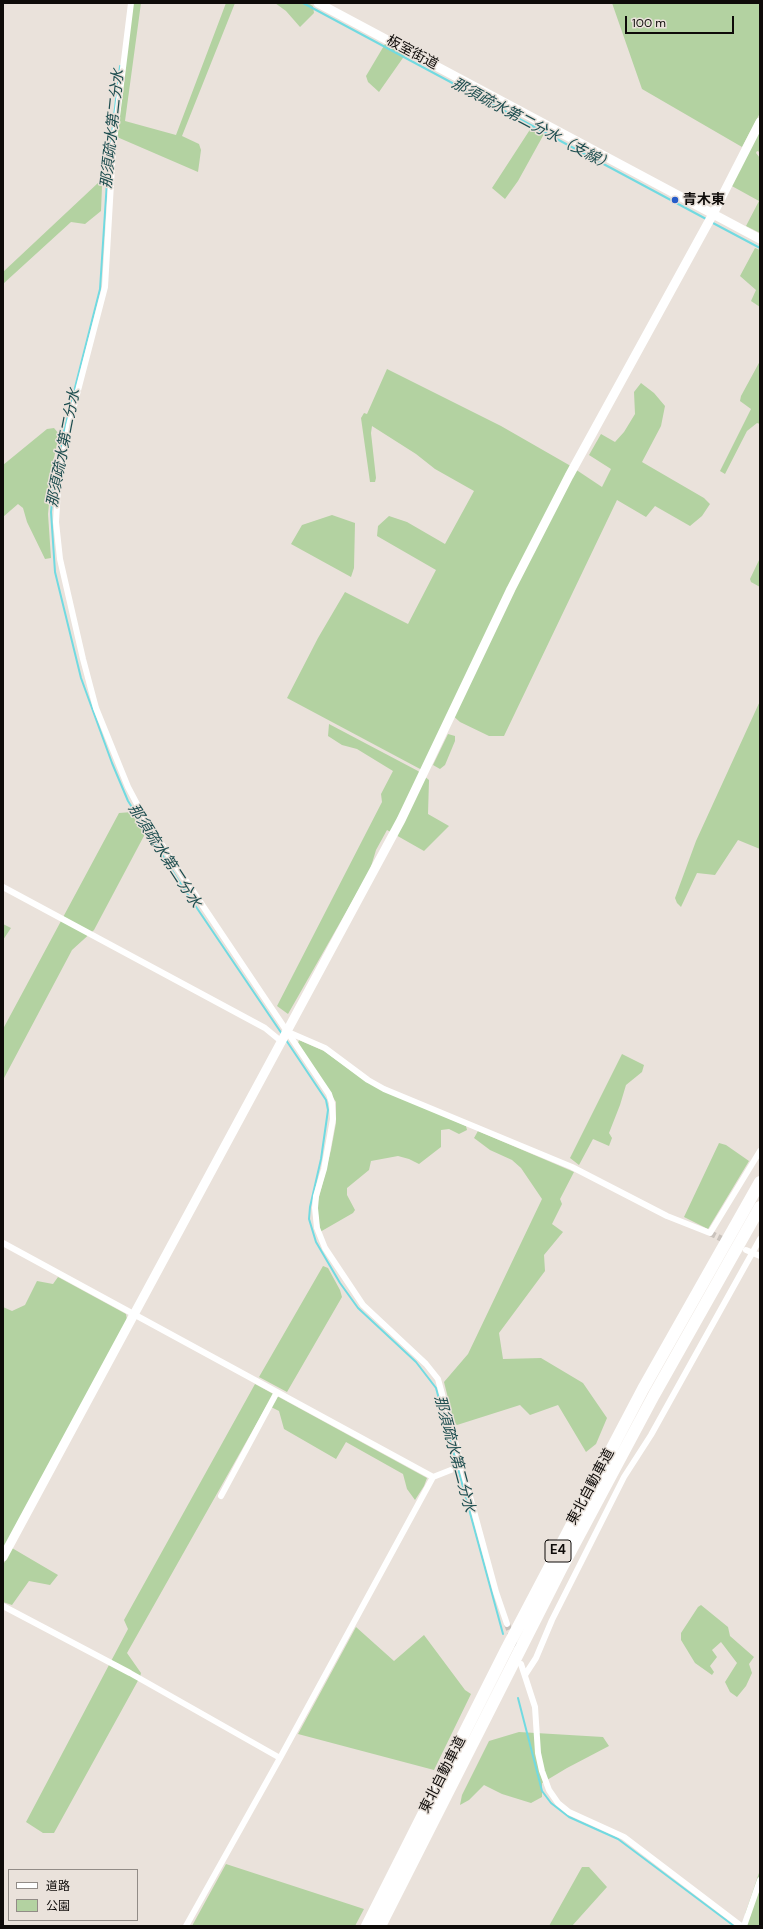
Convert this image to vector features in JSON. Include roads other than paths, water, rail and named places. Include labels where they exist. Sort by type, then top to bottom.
[{"type":"highway","name":"東北自動車道","points":[[367,1926],[506,1650],[635,1403],[760,1182]]},
{"type":"highway","name":"東北自動車道","points":[[380,1926],[562,1569],[654,1395],[760,1207]]},
{"type":"street","points":[[131,3],[113,149],[104,287],[69,425],[59,476],[56,522],[60,559],[90,688],[128,787],[146,822],[329,1094],[332,1103],[331,1134],[315,1208],[317,1228],[325,1248],[363,1305],[426,1364],[438,1379],[496,1592],[507,1624]]},
{"type":"street","name":"板室街道","points":[[318,3],[760,239]]},
{"type":"street","points":[[3,1558],[288,1032],[404,814],[511,589],[569,476],[713,214],[760,122]]},
{"type":"street","points":[[3,887],[265,1028],[282,1042]]},
{"type":"street","points":[[288,1032],[325,1048],[368,1080],[384,1089],[572,1167],[667,1216],[710,1233],[760,1151]]},
{"type":"street","points":[[525,1675],[536,1658],[552,1620],[624,1477],[651,1435],[749,1251],[760,1239]]},
{"type":"street","points":[[3,1243],[433,1477]]},
{"type":"street","points":[[749,1251],[760,1256]]},
{"type":"street","points":[[221,1496],[277,1392]]},
{"type":"street","points":[[186,1926],[280,1758],[433,1477],[462,1466]]},
{"type":"street","points":[[3,1606],[130,1673],[280,1758]]},
{"type":"street","points":[[521,1664],[535,1707],[538,1753],[542,1770],[549,1790],[558,1803],[569,1812],[624,1837],[742,1926],[760,1880]]},
{"type":"waterway","name":"那須疏水第二分水（支線）","points":[[303,3],[708,220]]},
{"type":"waterway","name":"那須疏水第二分水","points":[[120,66],[108,166],[100,289],[63,435],[54,484],[51,512],[55,572],[81,678],[112,763],[128,801],[184,889],[282,1034]]},
{"type":"waterway","name":"那須疏水第二分水（支線）","points":[[711,222],[760,248]]},
{"type":"waterway","name":"那須疏水第二分水","points":[[286,1040],[326,1100],[328,1110],[321,1159],[310,1207],[309,1219],[316,1242],[340,1283],[358,1308],[416,1362],[436,1388],[503,1634]]},
{"type":"waterway","name":"那須疏水第二分水","points":[[518,1698],[542,1791],[551,1803],[569,1817],[618,1839],[734,1926]]},
{"type":"tunnel","points":[[710,1233],[728,1242]]},
{"type":"tunnel","points":[[507,1624],[518,1654]]},
{"type":"place","name":"青木東","points":[[675,200]]}]
